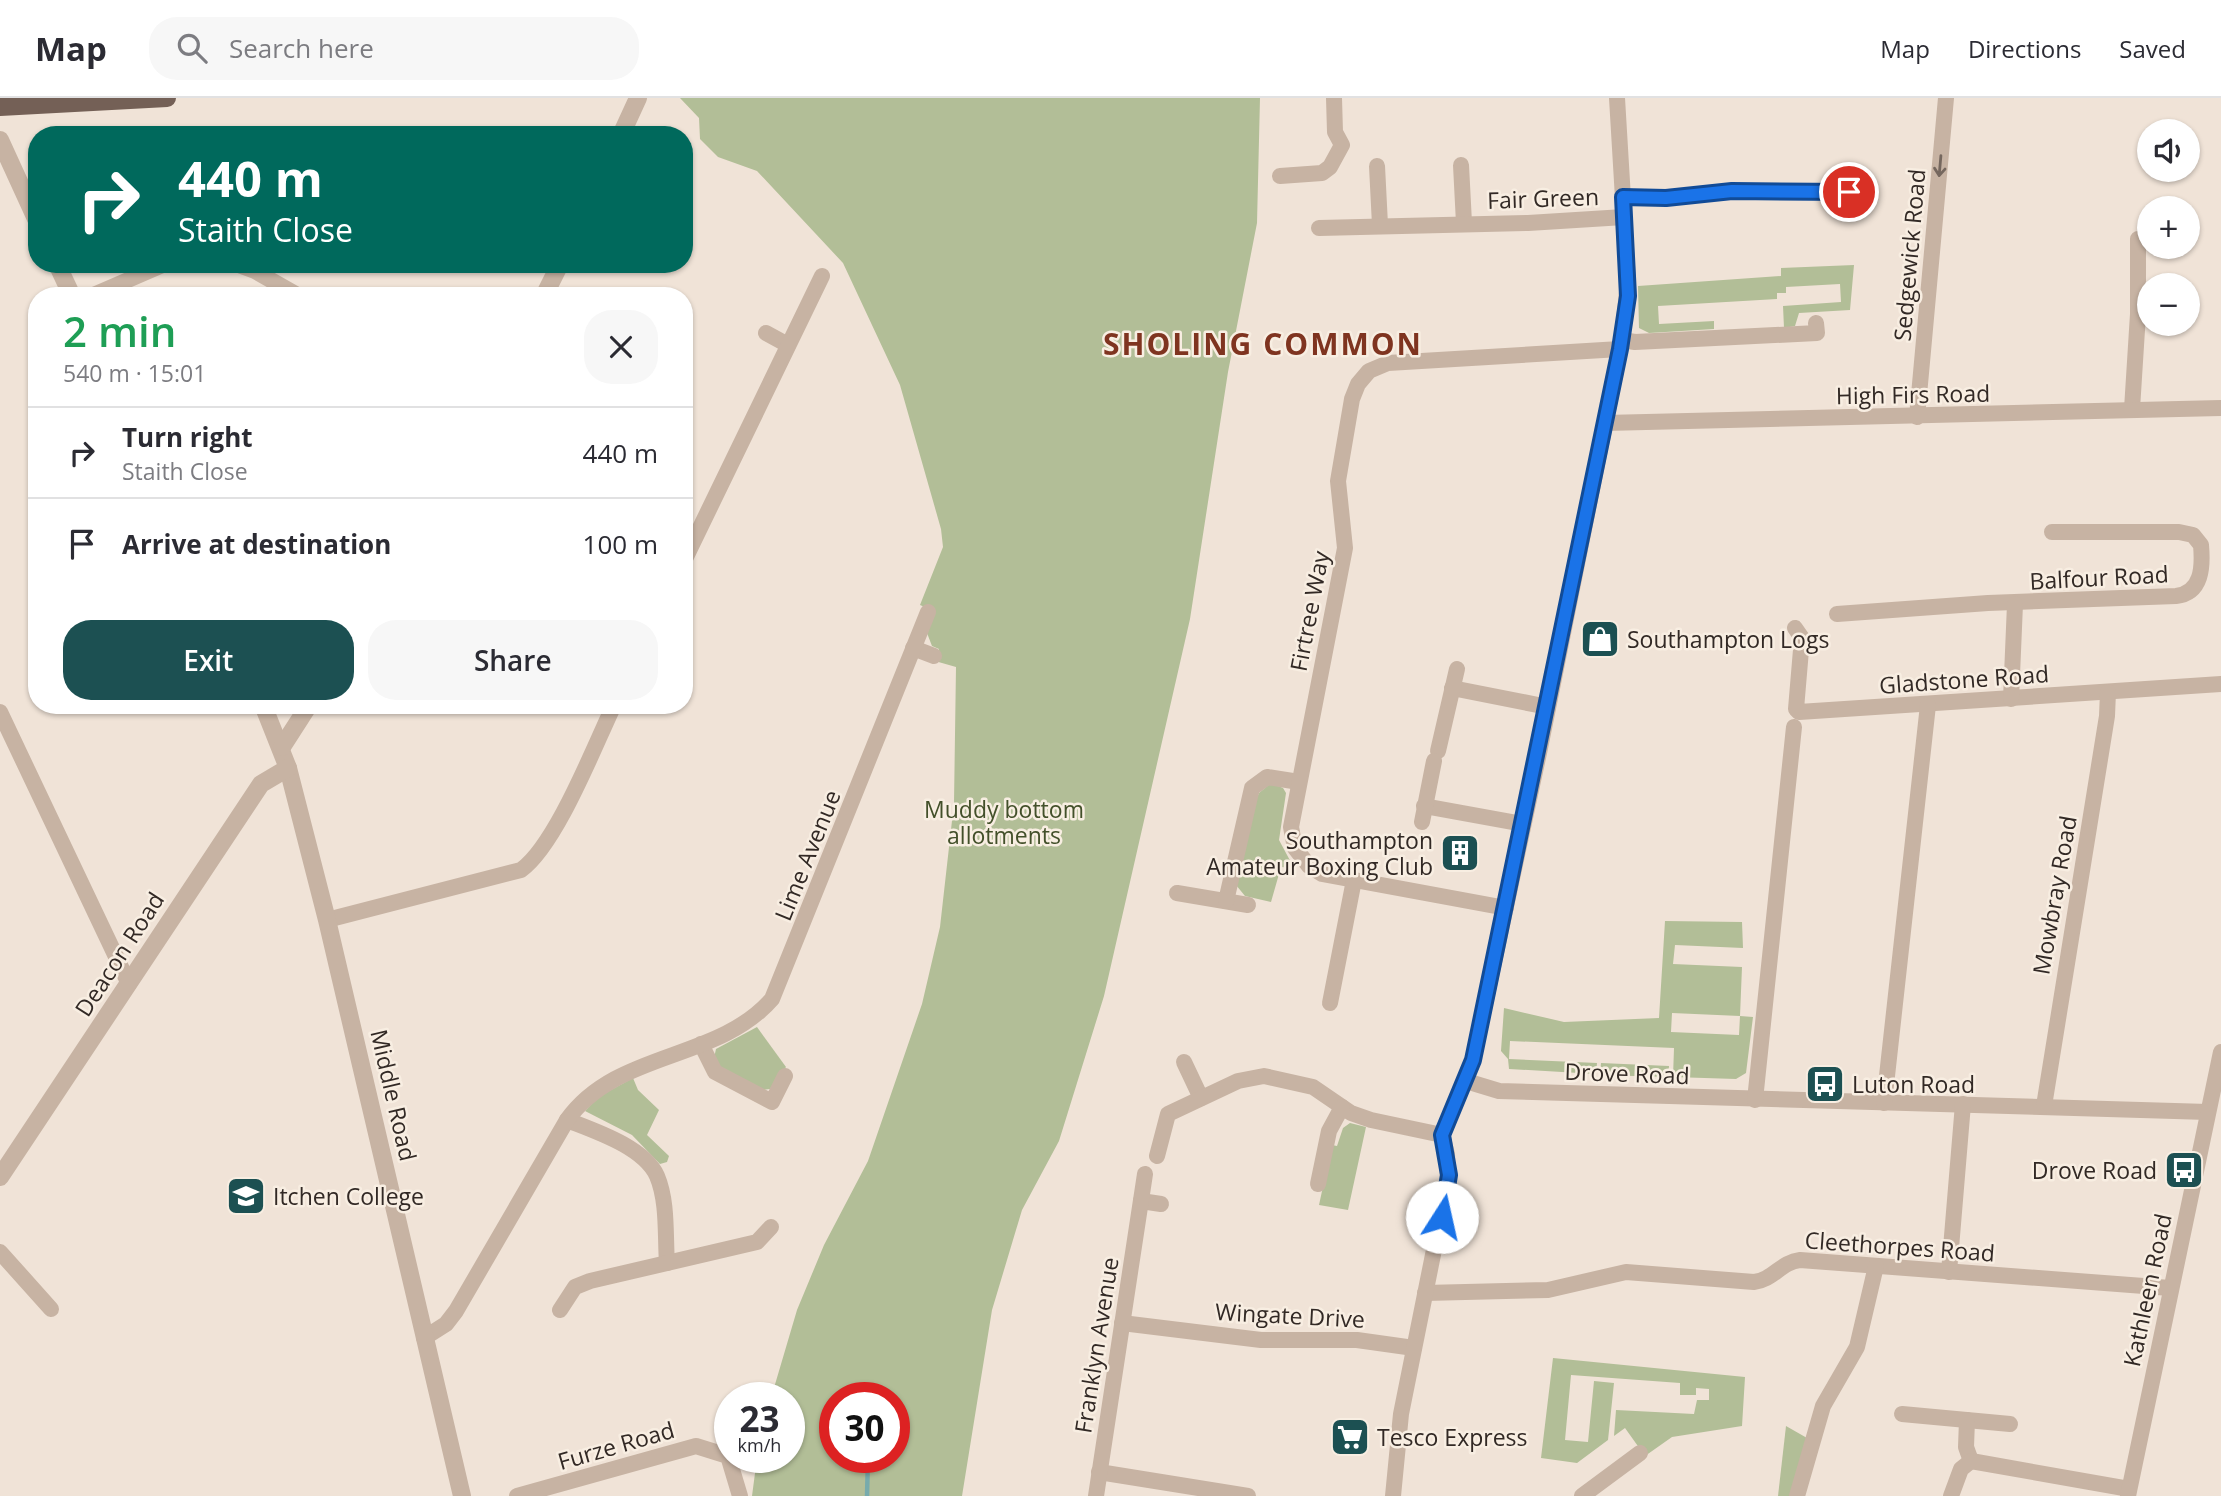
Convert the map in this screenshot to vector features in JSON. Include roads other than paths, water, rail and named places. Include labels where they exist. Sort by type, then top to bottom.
[{"type":"main road","points":[[0,107],[167,98]]},
{"type":"street","points":[[625,126],[638,98]]},
{"type":"street","points":[[1280,176],[1322,173],[1331,167],[1342,145],[1335,132],[1334,98]]},
{"type":"street","points":[[1393,1496],[1401,1414],[1448,1181],[1447,1154],[1442,1135],[1466,1081],[1506,908],[1621,344],[1628,296],[1617,98]]},
{"type":"street","name":"Sedgewick Road","points":[[1917,417],[1946,98]]},
{"type":"street","points":[[0,140],[28,201]]},
{"type":"street","name":"Fair Green","points":[[1461,165],[1464,223]]},
{"type":"street","points":[[1377,166],[1380,225]]},
{"type":"street","points":[[1623,197],[1666,198],[1722,191],[1849,192]]},
{"type":"street","name":"Fair Green","points":[[1319,228],[1528,223],[1624,217]]},
{"type":"street","points":[[2132,409],[2138,259]]},
{"type":"street","points":[[112,287],[144,273]]},
{"type":"street","points":[[259,273],[283,287]]},
{"type":"street","points":[[693,542],[822,276]]},
{"type":"street","name":"Firtree Way","points":[[1506,908],[1315,871],[1295,848],[1291,827],[1345,548],[1338,473],[1352,399],[1363,377],[1376,367],[1396,361],[1635,342],[1817,333],[1816,323]]},
{"type":"street","points":[[766,333],[788,345]]},
{"type":"street","name":"High Firs Road","points":[[1605,424],[2221,408]]},
{"type":"street","name":"Balfour Road","points":[[1838,614],[1988,603],[2176,596],[2191,592],[2198,581],[2201,545],[2193,535],[2179,532],[2052,532]]},
{"type":"street","name":"Balfour Road","points":[[2011,699],[2015,604]]},
{"type":"street","name":"Lime Avenue","points":[[424,1338],[446,1324],[456,1311],[567,1120],[587,1095],[612,1078],[701,1044],[746,1022],[770,1000],[780,985],[928,612]]},
{"type":"street","name":"Gladstone Road","points":[[1795,628],[1802,638],[1796,709],[1799,712],[2221,684]]},
{"type":"street","points":[[914,648],[934,656]]},
{"type":"street","points":[[1457,669],[1423,814],[1523,824]]},
{"type":"street","points":[[1452,688],[1548,707]]},
{"type":"street","name":"Mowbray Road","points":[[2044,1106],[2107,716],[2108,692]]},
{"type":"street","points":[[1884,1102],[1928,705]]},
{"type":"street","points":[[0,712],[129,984]]},
{"type":"street","name":"Middle Road","points":[[267,714],[282,747],[327,920],[463,1496]]},
{"type":"street","points":[[282,747],[303,714]]},
{"type":"street","points":[[327,920],[521,870],[547,841],[610,714]]},
{"type":"street","points":[[1755,1100],[1794,727]]},
{"type":"street","name":"Deacon Road","points":[[0,1177],[261,783],[288,768]]},
{"type":"street","points":[[1226,901],[1252,788],[1267,777],[1299,782]]},
{"type":"street","points":[[1330,1003],[1354,880]]},
{"type":"street","points":[[1177,893],[1248,905]]},
{"type":"street","points":[[701,1044],[715,1072],[772,1102],[785,1076]]},
{"type":"street","name":"Kathleen Road","points":[[2129,1493],[2221,1052]]},
{"type":"street","points":[[1184,1062],[1201,1098]]},
{"type":"street","points":[[1157,1156],[1168,1114],[1238,1081],[1264,1076],[1313,1087],[1342,1107],[1371,1120],[1442,1135]]},
{"type":"street","name":"Drove Road","points":[[1466,1081],[1493,1090],[2208,1112]]},
{"type":"street","points":[[1949,1272],[1963,1104]]},
{"type":"street","points":[[1318,1184],[1329,1131],[1342,1107]]},
{"type":"street","points":[[567,1120],[626,1144],[657,1175],[664,1213],[667,1263]]},
{"type":"street","name":"Franklyn Avenue","points":[[1096,1496],[1145,1174]]},
{"type":"street","points":[[1141,1201],[1161,1204]]},
{"type":"street","points":[[560,1310],[581,1284],[757,1242],[771,1227]]},
{"type":"street","points":[[0,1252],[51,1309]]},
{"type":"street","name":"Cleethorpes Road","points":[[1425,1293],[1548,1290],[1626,1272],[1754,1282],[1768,1279],[1784,1265],[1800,1260],[2170,1288]]},
{"type":"street","points":[[1797,1496],[1823,1406],[1857,1347],[1876,1266]]},
{"type":"street","name":"Wingate Drive","points":[[1122,1323],[1258,1340],[1340,1339],[1414,1348]]},
{"type":"street","points":[[1902,1414],[2010,1424]]},
{"type":"street","points":[[1967,1420],[1966,1447],[1971,1461]]},
{"type":"street","name":"Furze Road","points":[[517,1496],[696,1446],[728,1456],[740,1496]]},
{"type":"street","points":[[1582,1496],[1640,1453]]},
{"type":"street","points":[[1971,1461],[2129,1493]]},
{"type":"street","points":[[1951,1496],[1961,1469],[1971,1461]]},
{"type":"street","points":[[1099,1472],[1248,1496]]},
{"type":"waterway","points":[[867,1496],[868,1473]]},
{"type":"place","name":"Southampton Logs","points":[[1600,639]]},
{"type":"place","name":"Southampton Amateur Boxing Club","points":[[1460,853]]},
{"type":"place","name":"Luton Road","points":[[1825,1084]]},
{"type":"place","name":"Drove Road","points":[[2184,1170]]},
{"type":"place","name":"Itchen College","points":[[246,1196]]},
{"type":"place","name":"Tesco Express","points":[[1350,1437]]},
{"type":"district","name":"SHOLING COMMON","points":[[1263,343]]},
{"type":"park label","name":"Muddy bottom allotments","points":[[1004,822]]}]
